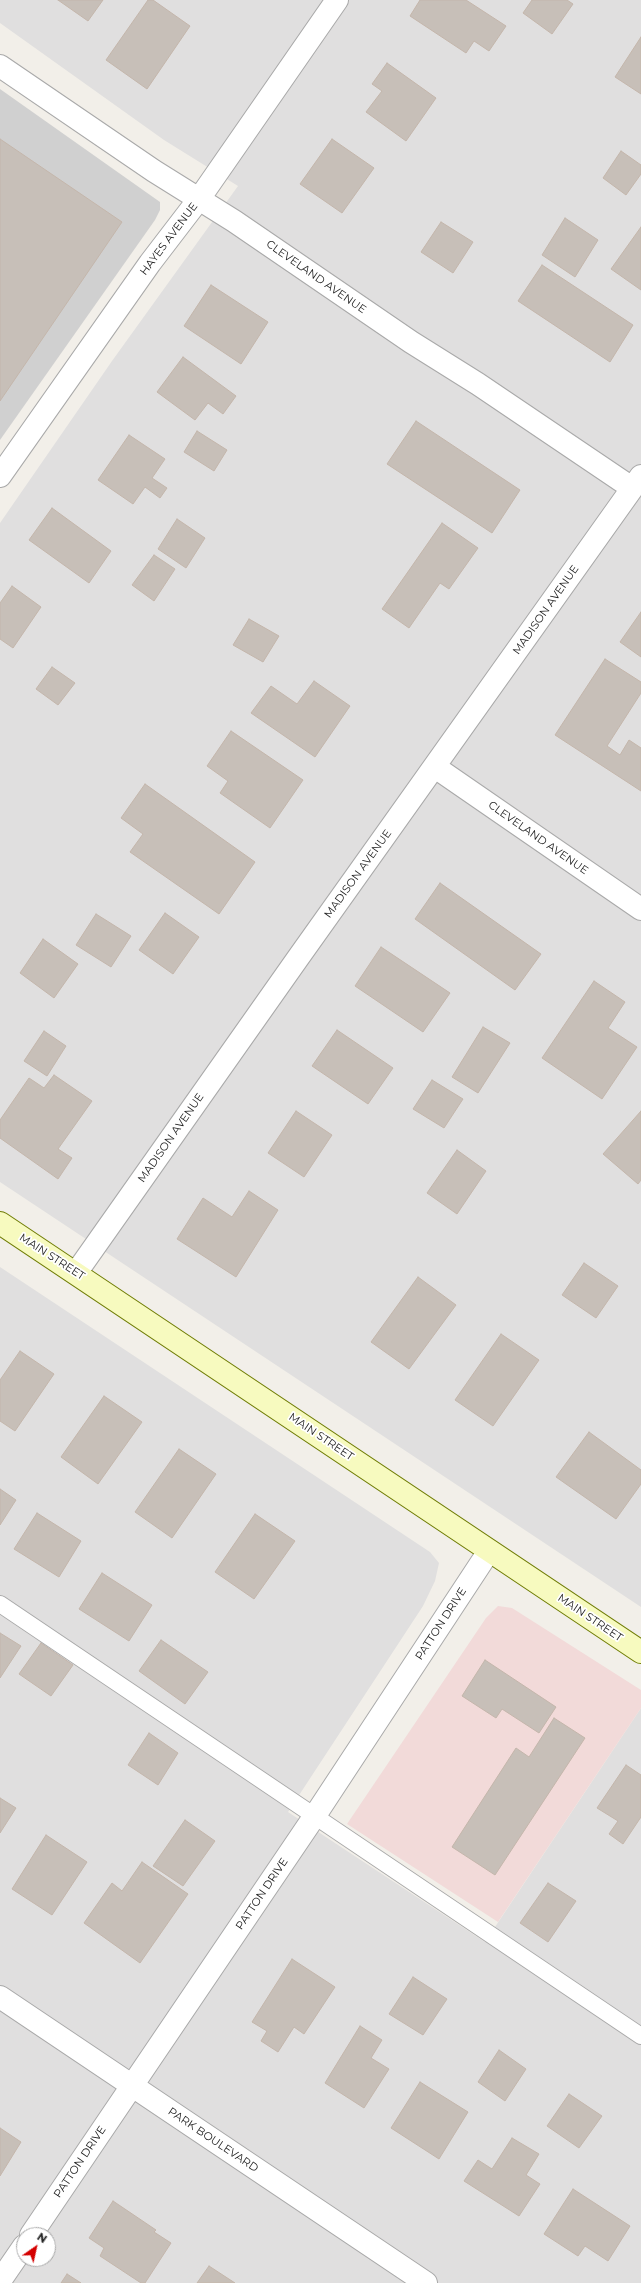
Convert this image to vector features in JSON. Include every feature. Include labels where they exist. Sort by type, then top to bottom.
[{"type":"main road","name":"MAIN STREET","points":[[0,1223],[641,1652]]},
{"type":"street","name":"HAYES AVENUE","points":[[0,476],[146,270],[199,199],[337,0]]},
{"type":"street","name":"CLEVELAND AVENUE","points":[[0,66],[154,171],[234,221],[411,342],[637,482]]},
{"type":"street","name":"MADISON AVENUE","points":[[76,1273],[637,482]]},
{"type":"street","name":"CLEVELAND AVENUE","points":[[435,767],[641,909]]},
{"type":"street","name":"PATTON DRIVE","points":[[36,2227],[314,1817],[489,1551]]},
{"type":"street","name":"PARK BOULEVARD","points":[[0,1997],[426,2283]]},
{"type":"street","points":[[0,2281],[16,2258]]},
{"type":"lane","points":[[0,1604],[641,2036]]},
{"type":"shaded area","points":[[0,0],[641,0],[641,1607],[0,1182],[0,523],[112,361],[238,186],[164,140],[0,23]]},
{"type":"shaded area","points":[[0,89],[160,202],[160,210],[155,220],[0,440]]},
{"type":"shaded area","points":[[0,1267],[430,1552],[439,1563],[435,1581],[423,1606],[288,1812],[485,1942],[641,1708],[641,2283],[0,2283]]},
{"type":"shaded area","points":[[498,1606],[512,1608],[641,1690],[641,1708],[498,1922],[347,1824],[486,1618]]},
{"type":"building","points":[[58,0],[103,0],[88,21]]},
{"type":"building","points":[[148,0],[153,0],[190,26],[147,89],[106,60]]},
{"type":"building","points":[[420,0],[466,0],[506,26],[489,51],[474,41],[466,53],[410,16]]},
{"type":"building","points":[[532,0],[567,0],[573,4],[552,34],[523,13]]},
{"type":"building","points":[[641,37],[641,94],[615,77]]},
{"type":"building","points":[[387,63],[436,98],[406,141],[366,112],[382,91],[372,84]]},
{"type":"building","points":[[0,139],[122,222],[0,401]]},
{"type":"building","points":[[332,139],[374,168],[342,213],[300,184]]},
{"type":"building","points":[[621,151],[641,165],[641,174],[626,195],[603,178]]},
{"type":"building","points":[[565,218],[598,240],[575,277],[542,255]]},
{"type":"building","points":[[441,222],[473,242],[453,273],[421,252]]},
{"type":"building","points":[[641,227],[641,290],[611,269]]},
{"type":"building","points":[[542,265],[633,325],[610,362],[518,301]]},
{"type":"building","points":[[211,285],[268,322],[241,364],[184,326]]},
{"type":"building","points":[[183,357],[236,396],[223,414],[208,403],[195,420],[157,392]]},
{"type":"building","points":[[416,421],[520,490],[492,533],[387,464]]},
{"type":"building","points":[[197,431],[227,450],[214,471],[184,452]]},
{"type":"building","points":[[129,435],[165,459],[152,478],[167,488],[160,498],[145,487],[133,504],[98,480]]},
{"type":"building","points":[[52,508],[111,551],[89,583],[29,540]]},
{"type":"building","points":[[177,519],[205,538],[186,568],[158,549]]},
{"type":"building","points":[[442,523],[478,548],[449,589],[440,583],[409,628],[382,609]]},
{"type":"building","points":[[154,555],[175,569],[154,601],[132,585]]},
{"type":"building","points":[[12,586],[41,607],[13,648],[0,639],[0,603]]},
{"type":"building","points":[[641,612],[641,657],[620,642]]},
{"type":"building","points":[[249,619],[279,636],[263,662],[233,645]]},
{"type":"building","points":[[605,659],[641,682],[641,693],[607,746],[620,755],[629,740],[641,748],[641,791],[555,735]]},
{"type":"building","points":[[52,667],[75,683],[58,705],[36,689]]},
{"type":"building","points":[[314,681],[350,706],[315,757],[251,713],[271,686],[297,704]]},
{"type":"building","points":[[231,731],[303,780],[270,828],[220,793],[228,781],[207,766]]},
{"type":"building","points":[[145,784],[255,862],[219,914],[130,852],[143,834],[121,818]]},
{"type":"building","points":[[440,883],[541,954],[515,990],[415,919]]},
{"type":"building","points":[[165,913],[199,937],[173,974],[139,950]]},
{"type":"building","points":[[96,914],[131,936],[111,967],[76,945]]},
{"type":"building","points":[[43,939],[78,964],[54,998],[20,973]]},
{"type":"building","points":[[381,947],[450,993],[423,1032],[355,986]]},
{"type":"building","points":[[594,981],[625,1002],[608,1028],[637,1047],[602,1099],[542,1058]]},
{"type":"building","points":[[483,1027],[510,1043],[478,1093],[452,1077]]},
{"type":"building","points":[[337,1030],[393,1068],[368,1104],[312,1066]]},
{"type":"building","points":[[44,1031],[66,1046],[47,1076],[24,1061]]},
{"type":"building","points":[[54,1075],[92,1101],[58,1149],[72,1158],[58,1179],[0,1138],[0,1120],[29,1078],[44,1088]]},
{"type":"building","points":[[432,1080],[463,1099],[444,1128],[413,1109]]},
{"type":"building","points":[[296,1111],[332,1135],[304,1177],[268,1153]]},
{"type":"building","points":[[641,1111],[641,1180],[638,1184],[603,1154]]},
{"type":"building","points":[[457,1150],[486,1171],[457,1214],[427,1193]]},
{"type":"building","points":[[249,1191],[278,1210],[236,1277],[177,1239],[203,1198],[232,1217]]},
{"type":"building","points":[[584,1263],[618,1286],[596,1318],[562,1295]]},
{"type":"building","points":[[418,1277],[456,1305],[409,1369],[371,1342]]},
{"type":"building","points":[[501,1334],[539,1360],[493,1426],[455,1400]]},
{"type":"building","points":[[20,1351],[54,1374],[15,1431],[0,1421],[0,1380]]},
{"type":"building","points":[[104,1396],[142,1422],[98,1484],[61,1457]]},
{"type":"building","points":[[589,1432],[641,1470],[641,1484],[616,1519],[556,1477]]},
{"type":"building","points":[[179,1449],[216,1474],[172,1538],[135,1512]]},
{"type":"building","points":[[0,1489],[16,1500],[0,1525]]},
{"type":"building","points":[[37,1513],[81,1541],[59,1577],[14,1549]]},
{"type":"building","points":[[255,1514],[295,1541],[254,1599],[215,1572]]},
{"type":"building","points":[[102,1573],[152,1605],[129,1641],[79,1609]]},
{"type":"building","points":[[0,1633],[21,1646],[0,1678]]},
{"type":"building","points":[[161,1640],[208,1672],[185,1704],[139,1671]]},
{"type":"building","points":[[41,1643],[73,1665],[51,1696],[19,1674]]},
{"type":"building","points":[[485,1660],[556,1707],[539,1733],[502,1709],[496,1718],[462,1696]]},
{"type":"building","points":[[554,1718],[585,1738],[495,1875],[452,1847],[516,1748],[529,1757]]},
{"type":"building","points":[[149,1733],[178,1753],[158,1785],[128,1765]]},
{"type":"building","points":[[626,1765],[641,1775],[641,1817],[623,1844],[609,1834],[618,1821],[597,1808]]},
{"type":"building","points":[[0,1798],[16,1808],[0,1833]]},
{"type":"building","points":[[185,1820],[215,1841],[183,1886],[153,1866]]},
{"type":"building","points":[[46,1835],[87,1862],[52,1915],[12,1889]]},
{"type":"building","points":[[142,1862],[188,1894],[140,1963],[84,1923],[112,1883],[122,1891]]},
{"type":"building","points":[[548,1883],[576,1901],[548,1942],[520,1923]]},
{"type":"building","points":[[292,1959],[335,1987],[304,2034],[294,2027],[278,2052],[261,2041],[267,2031],[252,2022]]},
{"type":"building","points":[[413,1977],[447,1999],[423,2035],[389,2014]]},
{"type":"building","points":[[360,2026],[382,2040],[371,2058],[389,2069],[364,2108],[325,2083]]},
{"type":"building","points":[[499,2050],[526,2069],[505,2101],[478,2082]]},
{"type":"building","points":[[420,2082],[468,2112],[439,2159],[391,2128]]},
{"type":"building","points":[[569,2094],[602,2116],[579,2148],[547,2126]]},
{"type":"building","points":[[0,2128],[21,2142],[0,2176]]},
{"type":"building","points":[[512,2138],[539,2154],[526,2175],[540,2184],[519,2216],[464,2181],[478,2160],[492,2169]]},
{"type":"building","points":[[573,2189],[630,2226],[608,2261],[585,2246],[578,2256],[544,2234]]},
{"type":"building","points":[[113,2201],[156,2230],[154,2232],[171,2243],[145,2283],[141,2283],[100,2256],[104,2248],[89,2238]]},
{"type":"building","points":[[209,2266],[235,2283],[197,2283]]},
{"type":"building","points":[[67,2274],[81,2283],[61,2283]]}]
